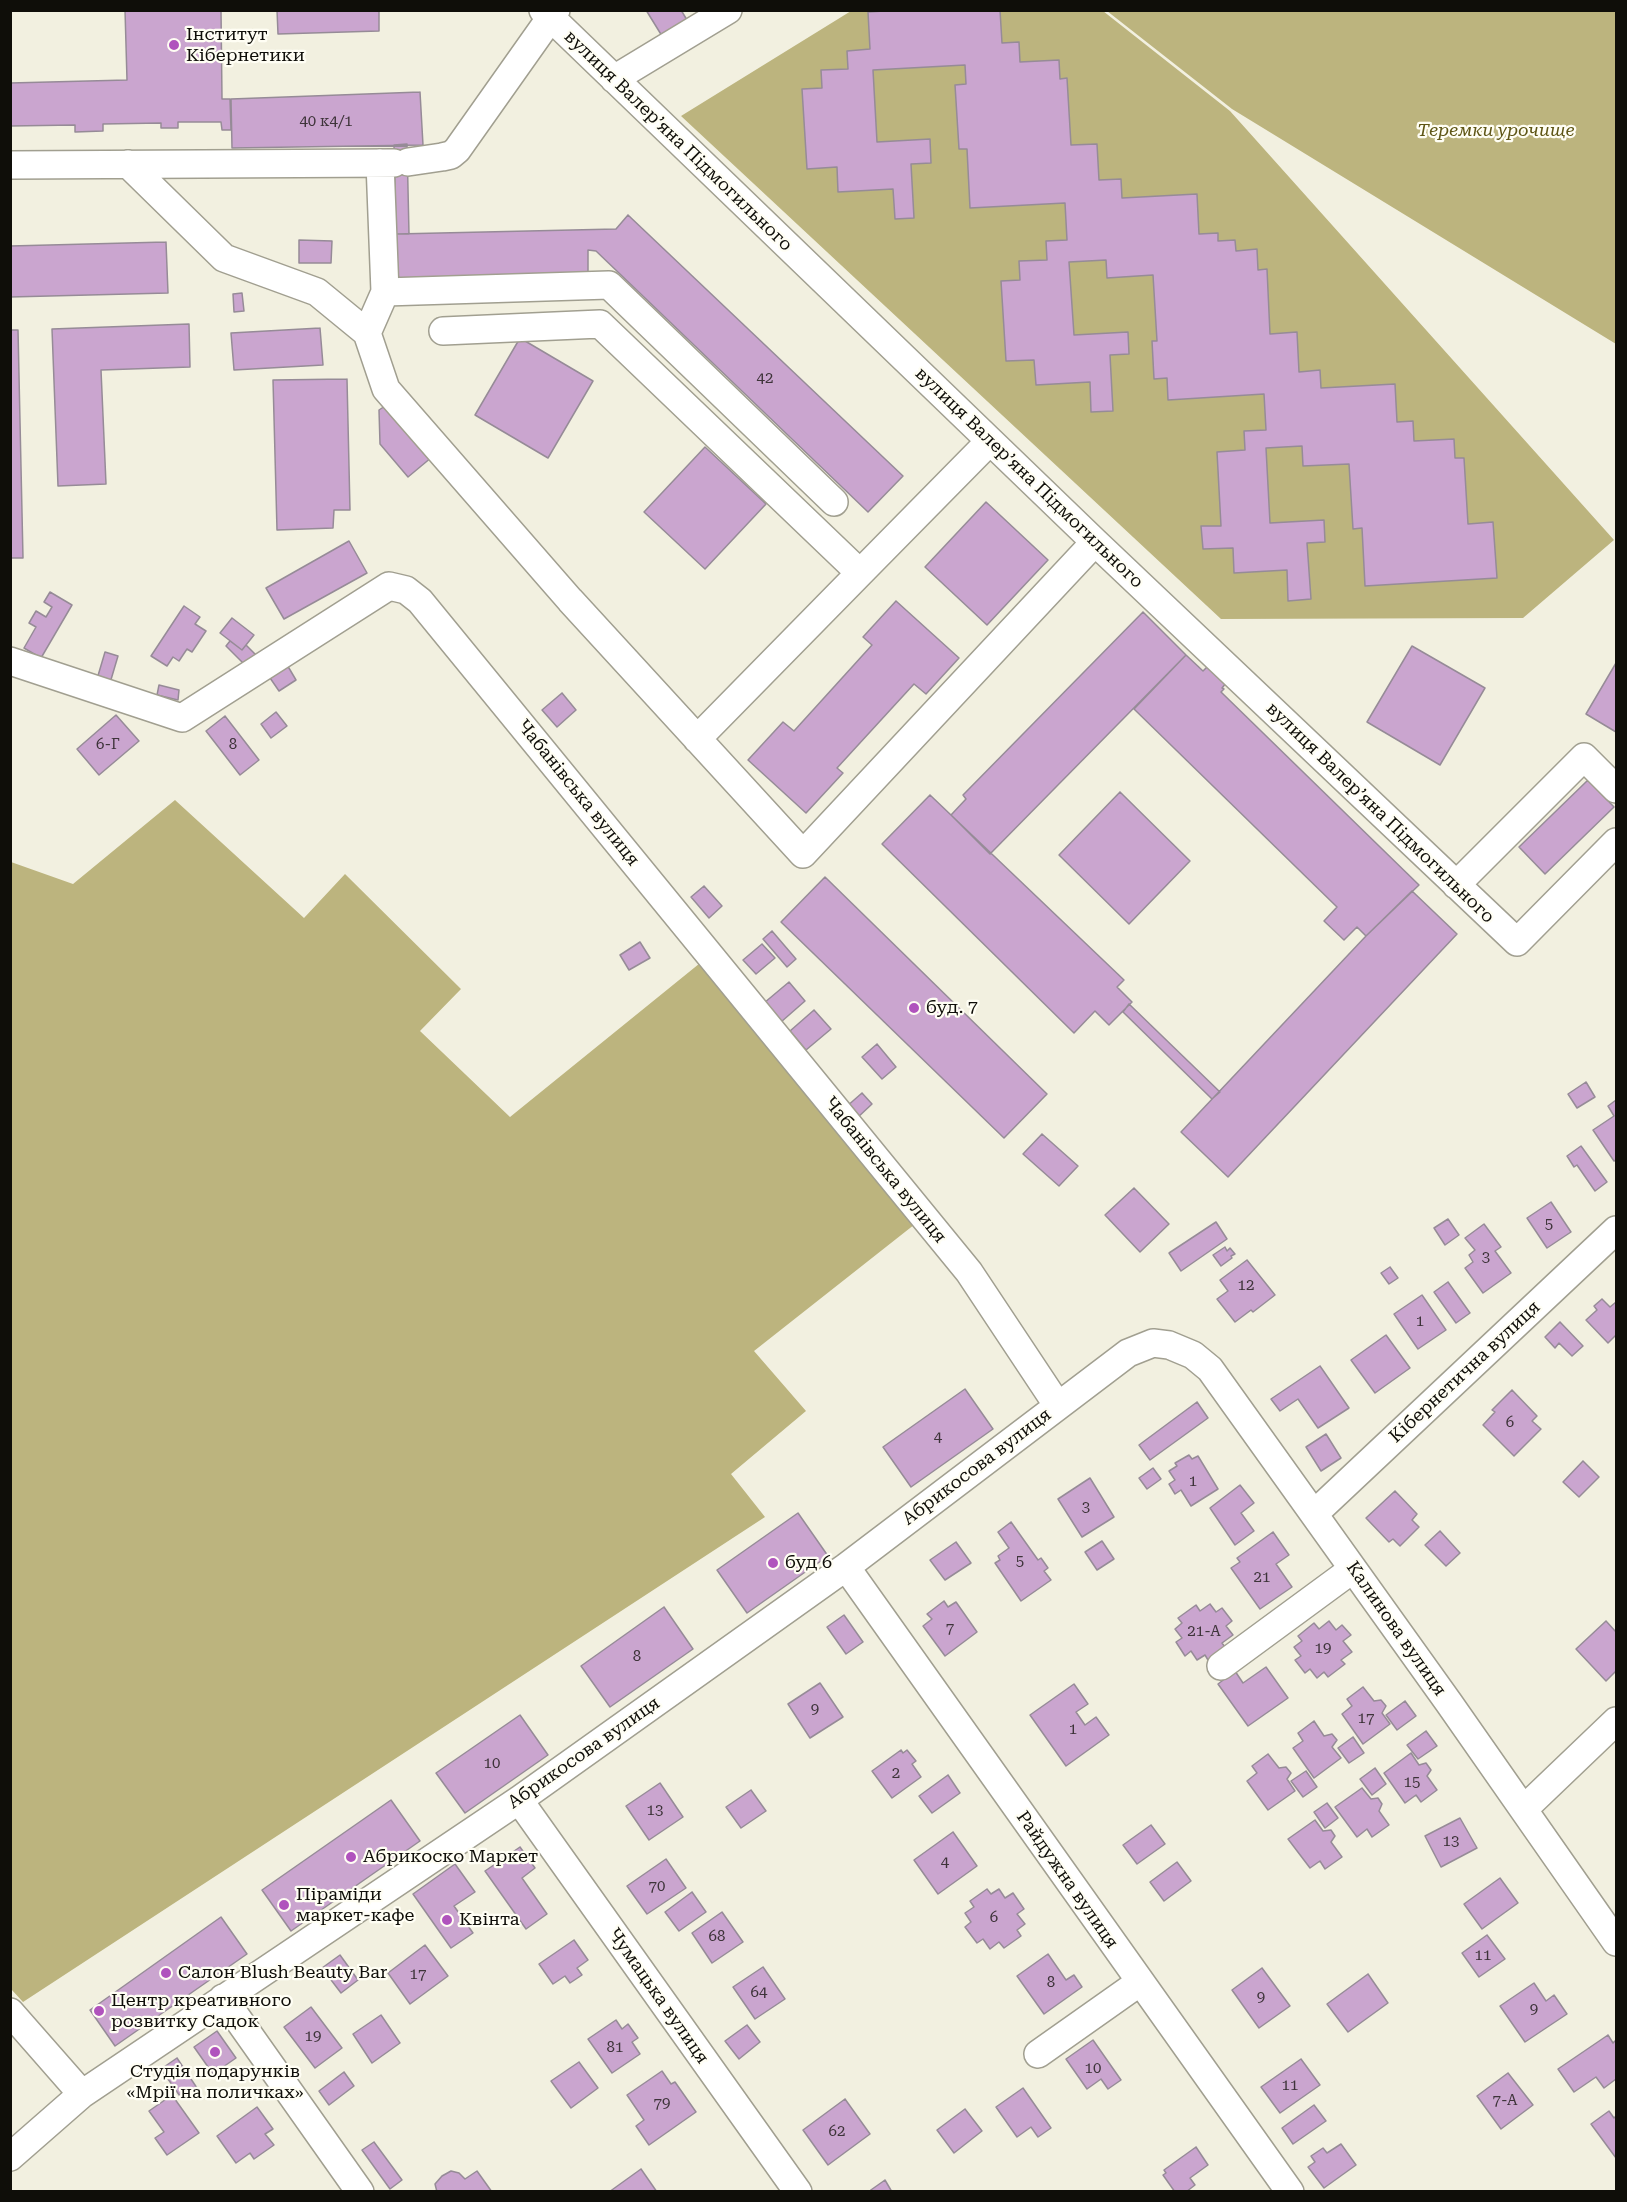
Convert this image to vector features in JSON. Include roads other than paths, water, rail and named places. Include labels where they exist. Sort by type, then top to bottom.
[{"type":"street","points":[[614,79],[728,10]]},
{"type":"street","points":[[10,165],[394,163],[442,158],[457,150],[520,64],[550,13]]},
{"type":"street","name":"вулиця Валерʼяна Підмогильного","points":[[550,13],[614,79],[1095,542],[1516,942],[1617,842]]},
{"type":"street","points":[[367,333],[385,292],[394,163]]},
{"type":"street","points":[[128,164],[224,258],[317,292],[367,333],[386,389],[570,600],[803,854],[1095,542]]},
{"type":"street","points":[[385,292],[609,285],[834,502]]},
{"type":"street","points":[[443,331],[600,324],[860,573]]},
{"type":"street","points":[[697,740],[990,441]]},
{"type":"street","name":"Чабанівська вулиця","points":[[10,661],[182,718],[389,586],[406,590],[420,601],[969,1272],[1058,1406]]},
{"type":"street","points":[[1456,885],[1584,757],[1617,789]]},
{"type":"street","name":"Кібернетична вулиця","points":[[1314,1514],[1617,1230]]},
{"type":"street","name":"Калинова вулиця","points":[[1153,1343],[1169,1344],[1193,1355],[1209,1369],[1617,1942]]},
{"type":"street","name":"Абрикосова вулиця","points":[[10,2157],[82,2094],[519,1800],[846,1567],[1128,1353],[1153,1343]]},
{"type":"street","name":"Райдужна вулиця","points":[[846,1567],[1290,2192]]},
{"type":"street","points":[[1221,1666],[1353,1569]]},
{"type":"street","points":[[1524,1809],[1617,1721]]},
{"type":"street","name":"Чумацька вулиця","points":[[519,1800],[798,2192]]},
{"type":"street","points":[[1038,2054],[1140,1982]]},
{"type":"street","points":[[223,1998],[360,2192]]},
{"type":"street","points":[[10,2012],[82,2094]]},
{"type":"place","name":"Інститут Кібернетики","points":[[174,45]]},
{"type":"place","name":"буд. 7","points":[[914,1008]]},
{"type":"place","name":"буд 6","points":[[773,1563]]},
{"type":"place","name":"Абрикоско Маркет","points":[[351,1857]]},
{"type":"place","name":"Піраміди маркет-кафе","points":[[284,1905]]},
{"type":"place","name":"Квінта","points":[[447,1920]]},
{"type":"place","name":"Салон Blush Beauty Bar","points":[[166,1973]]},
{"type":"place","name":"Центр креативного розвитку Садок","points":[[99,2011]]},
{"type":"place","name":"Студія подарунків «Мрії на поличках»","points":[[215,2052]]},
{"type":"park label","name":"Теремки урочище","points":[[1496,131]]}]
